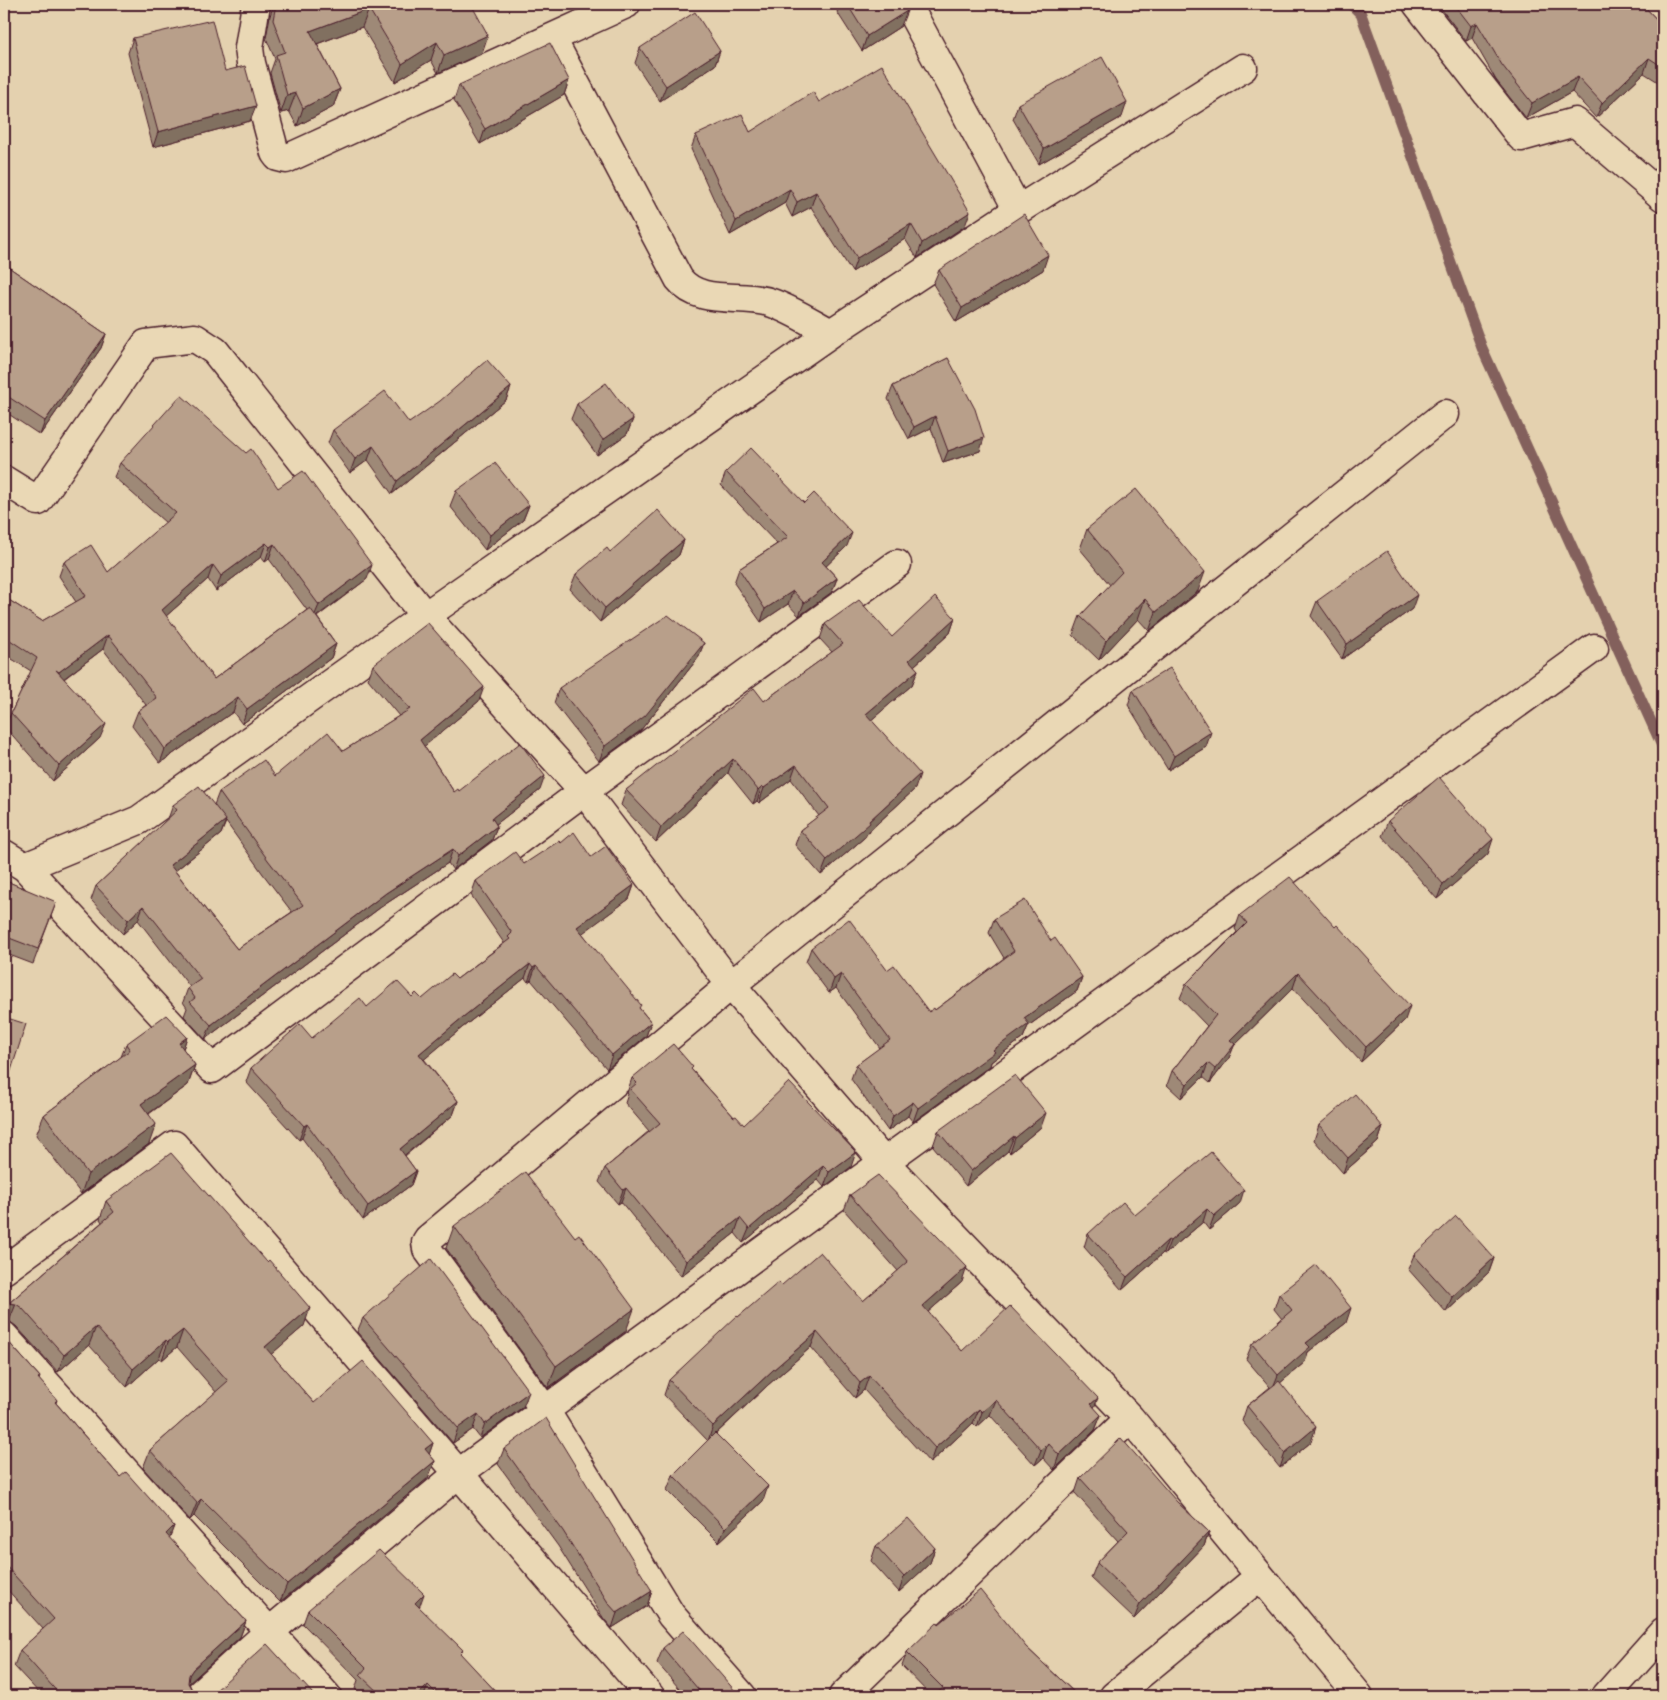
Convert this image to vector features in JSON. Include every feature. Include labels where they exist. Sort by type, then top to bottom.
[{"type":"street","points":[[256,4],[249,48],[250,55],[275,153],[282,159],[290,158],[626,4]]},
{"type":"street","points":[[907,4],[1018,210]]},
{"type":"street","points":[[1416,4],[1521,137],[1575,122],[1663,197]]},
{"type":"street","points":[[552,39],[679,279],[685,287],[707,296],[768,302],[786,309],[832,334]]},
{"type":"street","points":[[897,564],[584,791],[212,1069],[15,861],[139,820],[425,616],[832,334],[1018,210],[1243,68]]},
{"type":"street","points":[[4,480],[38,501],[146,344],[195,338],[215,351],[425,616],[584,791],[731,985],[884,1162],[1130,1418],[1260,1576],[1349,1693]]},
{"type":"street","points":[[742,1696],[671,1615],[545,1410],[427,1249],[426,1242],[731,985],[1445,414]]},
{"type":"street","points":[[198,1696],[269,1632],[459,1474],[884,1162],[1594,648]]},
{"type":"street","points":[[4,1270],[174,1145],[650,1696]]},
{"type":"street","points":[[4,1336],[327,1696]]},
{"type":"street","points":[[843,1696],[1130,1418]]},
{"type":"street","points":[[1114,1696],[1260,1576]]},
{"type":"street","points":[[1606,1696],[1663,1632]]},
{"type":"building","points":[[276,4],[471,4],[488,35],[444,55],[437,42],[402,64],[369,9],[310,31],[340,89],[303,108],[296,93],[287,95],[276,55],[285,52],[273,20]]},
{"type":"building","points":[[847,4],[903,4],[907,11],[867,36]]},
{"type":"building","points":[[1454,4],[1642,4],[1663,26],[1663,67],[1649,58],[1602,103],[1578,77],[1532,103],[1502,65],[1477,23],[1471,26]]},
{"type":"building","points":[[695,12],[720,51],[666,86],[640,48]]},
{"type":"building","points":[[212,20],[225,71],[245,66],[256,106],[158,132],[133,38]]},
{"type":"building","points":[[550,43],[569,80],[485,129],[459,85]]},
{"type":"building","points":[[1102,57],[1127,102],[1044,149],[1018,104]]},
{"type":"building","points":[[882,65],[970,212],[922,243],[911,224],[857,258],[816,192],[797,202],[790,189],[736,221],[696,135],[742,114],[750,132],[813,92],[819,102]]},
{"type":"building","points":[[1024,214],[1048,255],[962,308],[939,270]]},
{"type":"building","points":[[4,264],[106,334],[45,421],[4,394]]},
{"type":"building","points":[[948,358],[975,409],[984,438],[948,451],[935,416],[914,427],[893,386]]},
{"type":"building","points":[[487,360],[511,387],[397,481],[373,446],[355,459],[333,430],[385,391],[409,423],[440,401]]},
{"type":"building","points":[[606,383],[633,419],[603,440],[577,404]]},
{"type":"building","points":[[181,395],[246,453],[251,449],[278,488],[303,471],[372,565],[319,605],[274,544],[270,547],[266,543],[221,576],[213,565],[162,610],[214,679],[310,608],[336,644],[247,709],[238,697],[165,749],[138,711],[157,698],[108,635],[59,672],[56,670],[106,724],[59,766],[11,713],[37,658],[4,636],[4,597],[42,621],[86,596],[64,562],[91,545],[108,572],[176,513],[120,463]]},
{"type":"building","points":[[751,448],[804,503],[814,493],[852,533],[822,562],[837,578],[804,603],[793,591],[765,609],[739,569],[788,537],[726,472]]},
{"type":"building","points":[[495,463],[529,505],[490,535],[456,491]]},
{"type":"building","points":[[1136,489],[1205,572],[1156,612],[1145,599],[1106,641],[1080,616],[1122,572],[1087,529]]},
{"type":"building","points":[[658,510],[684,540],[605,608],[576,574],[607,548],[610,552]]},
{"type":"building","points":[[1387,551],[1417,595],[1347,644],[1317,601]]},
{"type":"building","points":[[935,597],[955,618],[909,660],[918,670],[866,714],[920,774],[869,821],[870,823],[827,860],[800,830],[829,808],[796,765],[764,788],[762,786],[758,790],[733,759],[661,827],[626,790],[754,688],[764,701],[843,644],[825,624],[859,600],[892,637]]},
{"type":"building","points":[[668,615],[704,643],[645,716],[605,746],[559,688]]},
{"type":"building","points":[[428,623],[484,687],[420,740],[454,792],[458,789],[459,791],[520,743],[545,776],[492,818],[497,826],[458,856],[453,849],[386,893],[211,1025],[190,1002],[195,998],[188,988],[201,979],[143,906],[128,920],[96,886],[177,810],[173,805],[199,786],[226,820],[170,865],[237,949],[303,905],[219,792],[264,760],[275,776],[328,732],[343,751],[410,709],[373,665]]},
{"type":"building","points":[[1170,668],[1211,732],[1174,756],[1133,690]]},
{"type":"building","points":[[1439,777],[1493,839],[1443,884],[1388,821]]},
{"type":"building","points":[[574,832],[591,857],[606,846],[634,885],[577,927],[641,1005],[639,1008],[651,1022],[612,1055],[536,966],[533,968],[530,964],[419,1054],[458,1101],[400,1149],[416,1171],[368,1206],[307,1124],[304,1126],[251,1068],[300,1024],[312,1038],[360,998],[367,1007],[397,981],[412,997],[416,993],[422,999],[452,974],[457,979],[510,939],[508,937],[512,933],[476,881],[515,852],[524,864],[559,841],[561,843]]},
{"type":"building","points":[[1290,877],[1335,927],[1337,925],[1410,1006],[1366,1047],[1298,973],[1230,1040],[1235,1044],[1215,1069],[1208,1063],[1187,1084],[1172,1071],[1216,1015],[1186,984],[1247,923],[1240,915]]},
{"type":"building","points":[[4,880],[56,903],[38,949],[4,936]]},
{"type":"building","points":[[1025,900],[1051,941],[1055,938],[1082,977],[1024,1018],[1029,1024],[993,1050],[995,1052],[918,1108],[913,1102],[893,1116],[856,1065],[890,1040],[841,974],[834,979],[811,948],[849,919],[887,970],[894,965],[929,1012],[934,1008],[935,1010],[1014,951],[994,919]]},
{"type":"building","points":[[166,1015],[187,1037],[179,1043],[195,1065],[141,1104],[156,1124],[88,1174],[44,1115],[130,1050],[126,1044]]},
{"type":"building","points":[[4,1017],[26,1024],[7,1083],[4,1082]]},
{"type":"building","points":[[673,1044],[693,1067],[691,1069],[734,1117],[736,1116],[744,1125],[789,1082],[856,1152],[829,1172],[823,1166],[749,1229],[740,1218],[686,1261],[626,1188],[623,1190],[605,1168],[660,1123],[630,1089],[637,1083],[632,1078]]},
{"type":"building","points":[[1015,1075],[1046,1113],[971,1171],[938,1131]]},
{"type":"building","points":[[1355,1094],[1383,1127],[1348,1158],[1319,1125]]},
{"type":"building","points":[[1211,1152],[1244,1190],[1214,1216],[1207,1209],[1170,1241],[1168,1240],[1127,1277],[1088,1234],[1123,1202],[1135,1215]]},
{"type":"building","points":[[171,1153],[267,1262],[269,1260],[310,1308],[265,1347],[314,1403],[363,1361],[433,1443],[425,1449],[435,1461],[287,1584],[201,1499],[197,1503],[150,1450],[228,1381],[183,1330],[168,1342],[166,1340],[133,1369],[96,1327],[64,1355],[22,1308],[16,1304],[9,1303],[114,1212],[106,1201]]},
{"type":"building","points":[[525,1172],[575,1237],[579,1234],[634,1309],[556,1366],[454,1226]]},
{"type":"building","points":[[878,1175],[967,1267],[923,1306],[962,1351],[1010,1306],[1098,1398],[1091,1404],[1101,1415],[1059,1455],[1048,1443],[1041,1450],[996,1400],[982,1412],[979,1409],[935,1448],[869,1376],[860,1383],[817,1332],[713,1426],[669,1380],[737,1316],[779,1282],[782,1285],[820,1252],[863,1301],[908,1262],[850,1195]]},
{"type":"building","points":[[1456,1216],[1494,1258],[1452,1297],[1414,1255]]},
{"type":"building","points":[[431,1259],[529,1392],[485,1424],[478,1414],[458,1428],[363,1318]]},
{"type":"building","points":[[1316,1265],[1351,1308],[1306,1343],[1310,1347],[1278,1375],[1252,1344],[1292,1310],[1279,1294]]},
{"type":"building","points":[[4,1337],[40,1377],[38,1378],[57,1400],[55,1402],[120,1477],[126,1472],[174,1526],[166,1534],[246,1621],[193,1669],[189,1675],[188,1683],[192,1690],[199,1695],[207,1695],[214,1692],[267,1644],[313,1694],[310,1696],[61,1696],[20,1650],[54,1619],[4,1564]]},
{"type":"building","points":[[1279,1381],[1316,1427],[1285,1453],[1247,1406]]},
{"type":"building","points":[[546,1418],[652,1591],[617,1613],[609,1604],[563,1531],[504,1449]]},
{"type":"building","points":[[715,1433],[768,1486],[725,1528],[673,1475]]},
{"type":"building","points":[[1121,1438],[1177,1502],[1209,1532],[1140,1604],[1097,1563],[1128,1531],[1080,1478]]},
{"type":"building","points":[[908,1518],[935,1548],[904,1577],[876,1546]]},
{"type":"building","points":[[379,1550],[424,1594],[415,1603],[463,1650],[460,1653],[500,1696],[439,1696],[428,1685],[417,1696],[382,1696],[360,1675],[366,1668],[308,1610]]},
{"type":"building","points":[[980,1590],[1026,1647],[1078,1696],[934,1696],[943,1688],[907,1652],[938,1622],[939,1624]]},
{"type":"building","points":[[683,1631],[736,1692],[731,1696],[704,1696],[663,1648]]},
{"type":"waterway","points":[[1351,4],[1361,14],[1482,348],[1663,748]]}]
